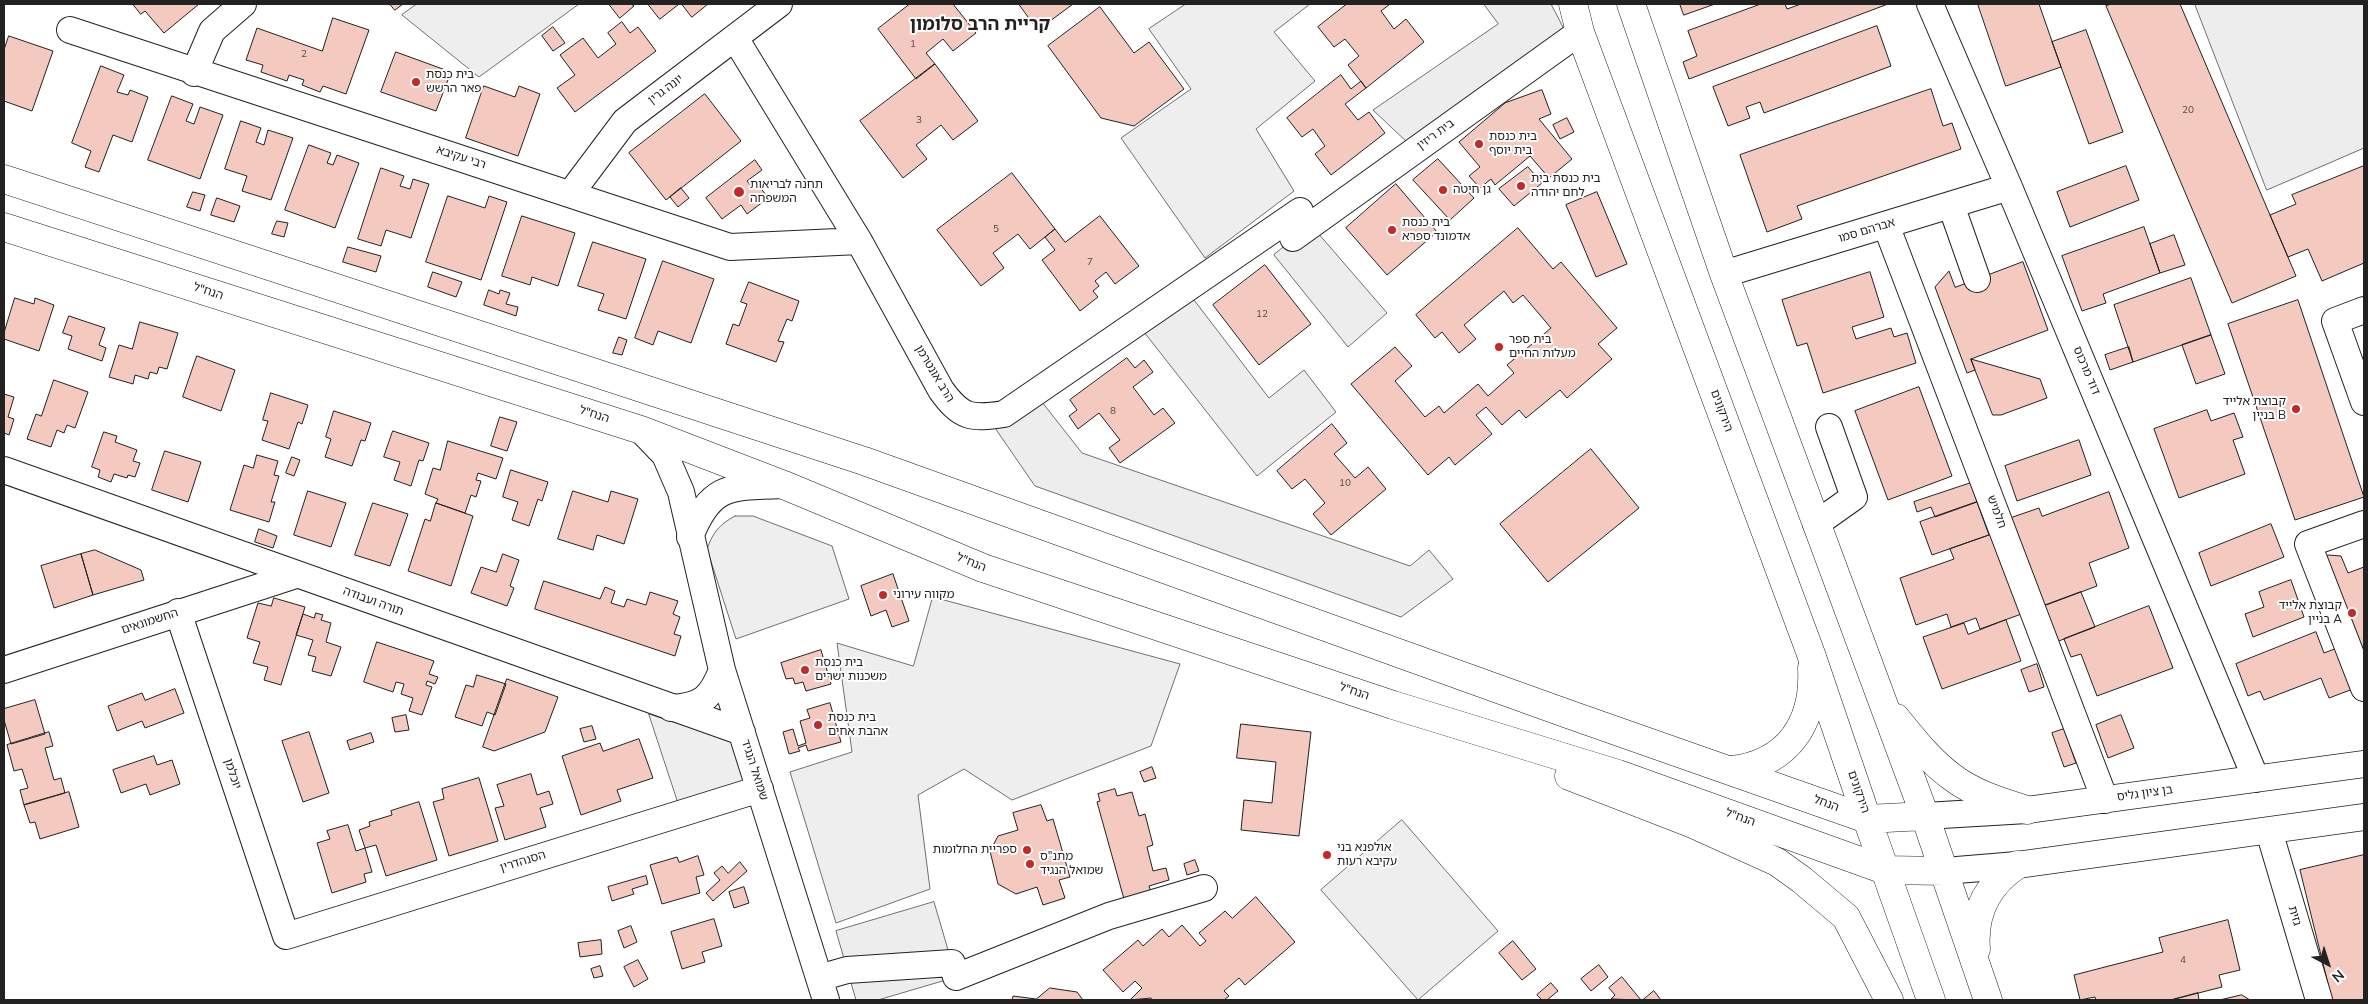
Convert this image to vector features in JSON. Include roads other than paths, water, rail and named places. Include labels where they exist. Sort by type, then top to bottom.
[{"type":"main road","name":"הירקונים","points":[[1573,4],[1580,32],[1811,654],[1931,1000]]},
{"type":"main road","points":[[1631,4],[1724,274],[1816,524],[1885,704],[1945,870],[1988,1000]]},
{"type":"main road","points":[[4,179],[864,462],[1568,714],[1731,770],[1762,764],[1779,754],[1794,738],[1804,719],[1810,698],[1811,654]]},
{"type":"main road","name":"הנח\"ל","points":[[4,227],[641,430],[784,485],[983,568],[1393,706],[1618,774],[1886,870],[1945,870]]},
{"type":"main road","points":[[1885,704],[1914,741],[1952,778],[1973,790],[2027,810]]},
{"type":"main road","points":[[1393,706],[1694,824],[1776,862],[1802,880],[1846,917],[1890,1000]]},
{"type":"main road","name":"הנחל","points":[[1731,770],[1867,819],[1925,816]]},
{"type":"main road","points":[[1977,968],[1976,927],[1979,910],[1985,896],[1996,882],[2017,865]]},
{"type":"street","points":[[194,73],[212,31],[243,4]]},
{"type":"street","name":"יונה גרין","points":[[571,193],[625,121],[779,4]]},
{"type":"street","name":"דוד מרכוס","points":[[1930,4],[2009,187],[2256,779]]},
{"type":"street","name":"רבי עקיבא","points":[[70,30],[194,73],[571,193],[730,247],[859,241]]},
{"type":"street","name":"בית ריזין","points":[[1293,238],[1580,32]]},
{"type":"street","name":"הרב אונטרמן","points":[[735,38],[859,241],[941,390],[954,408],[977,418],[1004,414],[1300,211]]},
{"type":"street","name":"אברהם סמו","points":[[1724,274],[2009,187]]},
{"type":"street","points":[[1950,205],[1977,279]]},
{"type":"street","name":"חלמיש","points":[[1886,225],[2105,800]]},
{"type":"street","points":[[2364,310],[2334,320],[2364,402]]},
{"type":"street","points":[[1816,524],[1854,497],[1829,426]]},
{"type":"street","name":"שמואל הנגיד","points":[[641,430],[665,455],[681,492],[722,670],[822,989]]},
{"type":"street","name":"תורה ועבודה","points":[[4,470],[742,732]]},
{"type":"street","points":[[690,537],[699,515],[709,501],[722,492],[742,487],[784,485]]},
{"type":"street","points":[[2364,524],[2308,544],[2364,688]]},
{"type":"street","name":"החשמונאים","points":[[4,670],[296,575]]},
{"type":"street","name":"יוכלמן","points":[[178,612],[286,936]]},
{"type":"street","points":[[671,708],[691,707],[704,700],[715,689],[722,670]]},
{"type":"street","points":[[2224,784],[2240,740]]},
{"type":"street","name":"בן ציון גליס","points":[[1925,816],[2027,810],[2364,764]]},
{"type":"street","name":"הסנהדרין","points":[[286,936],[760,789]]},
{"type":"street","points":[[1945,870],[2017,865],[2364,817]]},
{"type":"street","name":"גזית","points":[[2269,831],[2319,1000]]},
{"type":"street","points":[[822,989],[847,970],[952,963],[956,977],[1109,916],[1204,888]]},
{"type":"place","name":"בית כנסת פאר הרשש","points":[[416,82]]},
{"type":"place","name":"בית כנסת בית יוסף","points":[[1479,144]]},
{"type":"place","name":"בית כנסת בית לחם יהודה","points":[[1521,186]]},
{"type":"place","name":"גן חיטה","points":[[1443,190]]},
{"type":"place","name":"תחנה לבריאות המשפחה","points":[[739,192]]},
{"type":"place","name":"בית כנסת אדמונד ספרא","points":[[1392,230]]},
{"type":"place","name":"בית ספר מעלות החיים","points":[[1499,347]]},
{"type":"place","name":"קבוצת אלייד בניין B","points":[[2296,409]]},
{"type":"place","name":"מקווה עירוני","points":[[883,595]]},
{"type":"place","name":"קבוצת אלייד בניין A","points":[[2352,613]]},
{"type":"place","name":"בית כנסת משכנות ישרים","points":[[805,670]]},
{"type":"place","name":"בית כנסת אהבת אחים","points":[[818,725]]},
{"type":"place","name":"ספריית החלומות","points":[[1027,850]]},
{"type":"place","name":"אולפנא בני עקיבא רעות","points":[[1327,855]]},
{"type":"place","name":"מתנ\"ס שמואל הנגיד","points":[[1030,864]]},
{"type":"district","name":"קריית הרב סלומון","points":[[980,26]]}]
